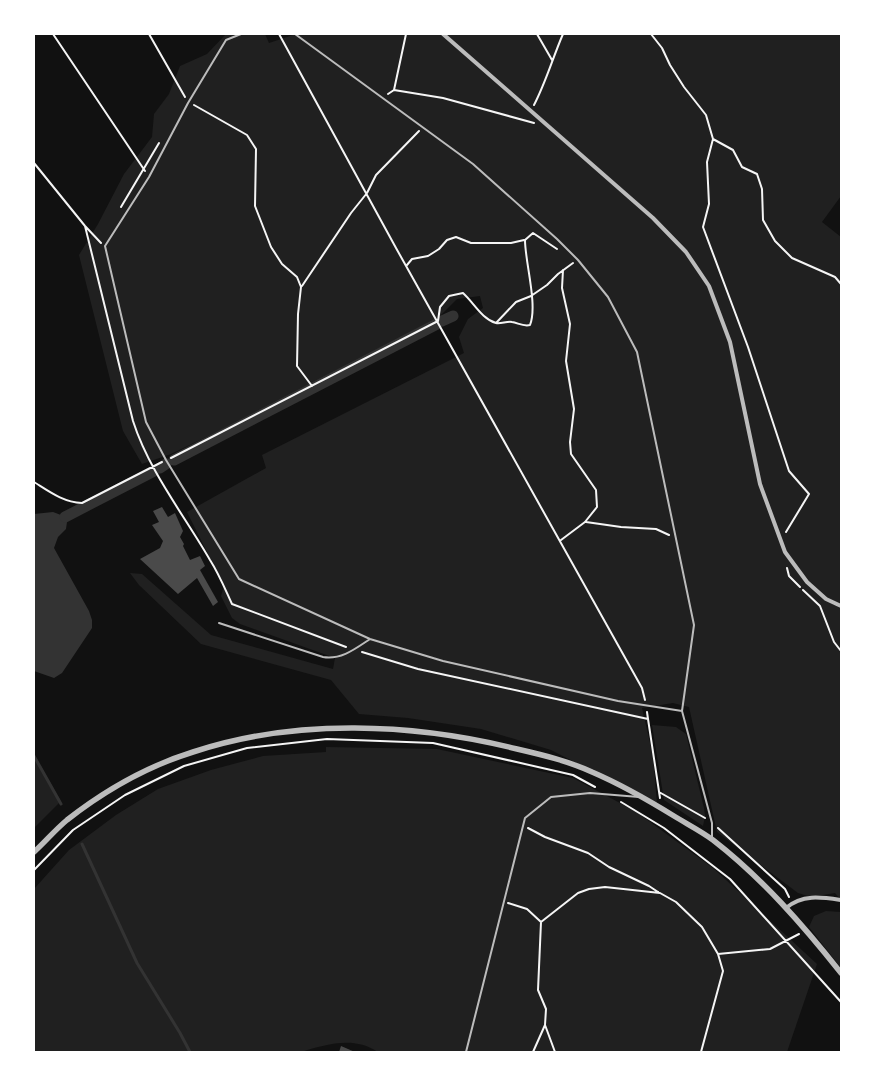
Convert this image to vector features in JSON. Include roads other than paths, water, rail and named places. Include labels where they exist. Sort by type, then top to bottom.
[{"type":"street","points":[[443,34],[653,218],[686,252],[709,286],[730,342],[760,484],[780,541],[785,552],[807,582],[826,599],[841,606]]},
{"type":"street","points":[[34,852],[66,822],[99,796],[146,771],[191,752],[229,742],[288,732],[348,728],[408,729],[501,745],[550,757],[592,772],[661,808],[712,839],[757,877],[807,930],[841,973]]},
{"type":"street","points":[[786,908],[792,902],[808,897],[824,897],[841,900]]},
{"type":"lane","points":[[241,34],[226,40],[188,103],[149,177],[105,246],[146,422],[166,460],[239,579],[370,639],[443,662],[618,701],[682,711]]},
{"type":"lane","points":[[295,34],[384,97],[473,164],[557,239],[578,260],[608,298],[637,352],[694,625],[682,711],[712,822],[712,839]]},
{"type":"lane","points":[[219,623],[322,657],[334,659],[354,650],[370,639]]},
{"type":"lane","points":[[466,1052],[525,818],[551,797],[590,793],[642,798]]},
{"type":"waterway","points":[[442,321],[453,316]]},
{"type":"waterway","points":[[174,460],[437,324]]},
{"type":"waterway","points":[[160,468],[166,464]]},
{"type":"waterway","points":[[65,517],[154,471]]},
{"type":"waterway","points":[[34,756],[61,804]]},
{"type":"waterway","points":[[82,844],[137,963],[190,1052]]}]
